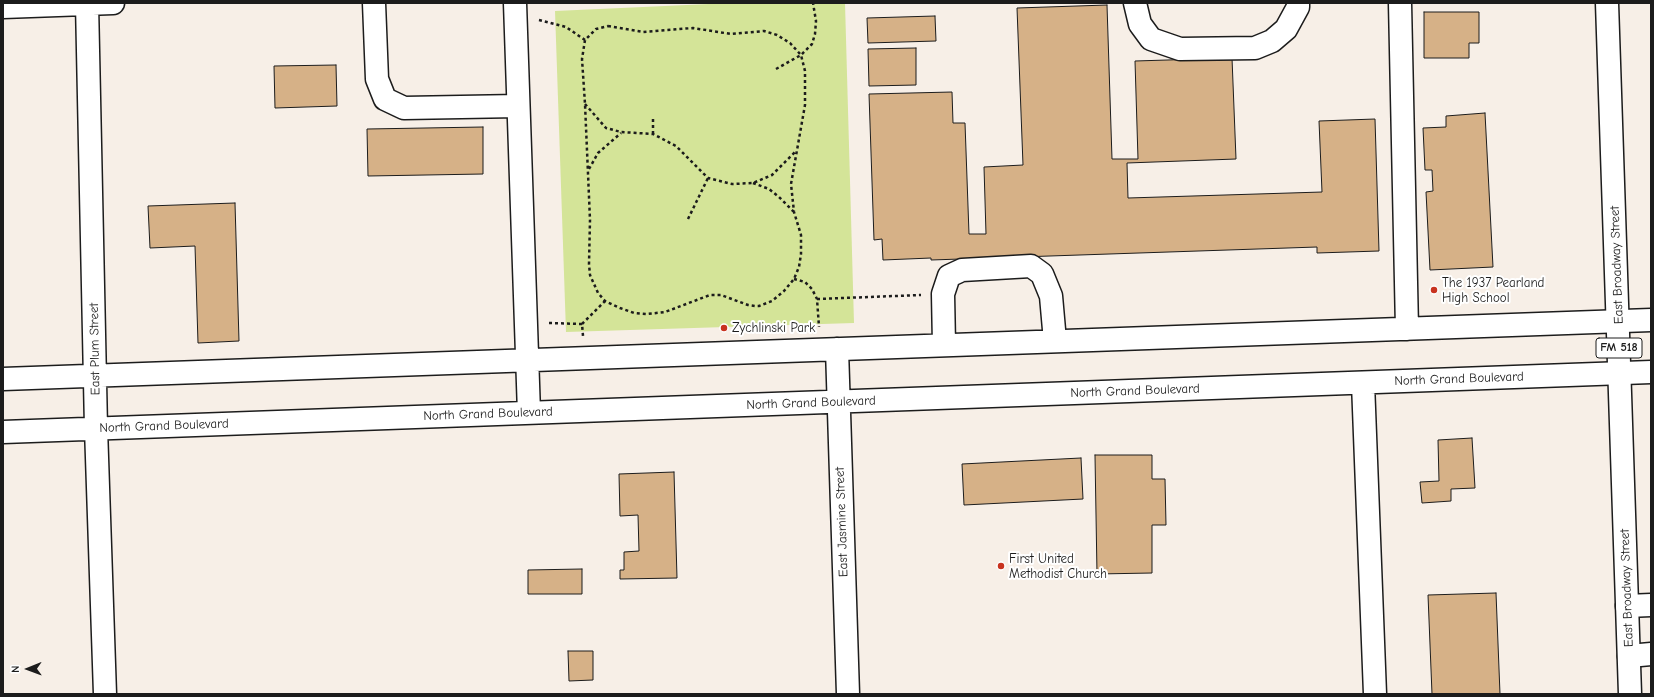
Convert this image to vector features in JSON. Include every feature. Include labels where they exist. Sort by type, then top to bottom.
[{"type":"street","points":[[3,6],[112,3]]},
{"type":"street","points":[[374,3],[378,79],[385,99],[404,108],[518,106]]},
{"type":"street","points":[[1135,3],[1140,24],[1151,39],[1180,49],[1255,48],[1272,41],[1286,28],[1298,7],[1298,3]]},
{"type":"street","points":[[1400,3],[1407,328]]},
{"type":"street","name":"East Broadway Street","points":[[1608,3],[1630,694]]},
{"type":"street","name":"East Plum Street","points":[[87,4],[96,428],[105,694]]},
{"type":"street","points":[[515,12],[530,413]]},
{"type":"street","points":[[944,345],[943,294],[949,276],[962,270],[1031,266],[1042,274],[1051,296],[1054,341]]},
{"type":"street","points":[[3,378],[1651,320]]},
{"type":"street","name":"East Jasmine Street","points":[[829,349],[839,402],[848,694]]},
{"type":"street","name":"North Grand Boulevard","points":[[3,432],[1651,372]]},
{"type":"street","points":[[1363,382],[1375,694]]},
{"type":"street","points":[[1627,606],[1651,605]]},
{"type":"street","points":[[1628,656],[1651,654]]},
{"type":"path","points":[[776,69],[801,56],[812,44],[815,34],[816,21],[813,3]]},
{"type":"path","points":[[515,12],[566,27],[585,40]]},
{"type":"path","points":[[608,26],[643,32],[693,28],[731,34],[764,31],[778,35],[790,42],[801,56],[804,71],[805,105],[791,184],[794,212],[801,235],[799,267],[794,279],[784,291],[772,301],[759,306],[748,305],[721,295],[710,295],[665,312],[647,314],[634,313],[605,301],[598,293],[590,275],[588,171],[582,59],[585,40],[596,29],[608,26]]},
{"type":"path","points":[[585,104],[606,128],[621,132],[652,134],[676,146],[708,178],[732,184],[753,183],[772,174],[796,151]]},
{"type":"path","points":[[652,134],[653,118]]},
{"type":"path","points":[[588,171],[598,153],[621,132]]},
{"type":"path","points":[[688,219],[708,178]]},
{"type":"path","points":[[753,183],[769,189],[794,212]]},
{"type":"path","points":[[794,279],[805,282],[812,288],[817,299],[829,349]]},
{"type":"path","points":[[817,299],[943,294]]},
{"type":"path","points":[[526,323],[582,324],[605,301]]},
{"type":"path","points":[[582,324],[583,358]]},
{"type":"green space","points":[[731,3],[845,3],[854,323],[566,332],[555,11]]},
{"type":"building","points":[[1107,5],[1112,159],[1138,159],[1135,61],[1232,58],[1236,159],[1127,163],[1128,198],[1322,192],[1319,121],[1375,119],[1379,251],[1317,253],[1317,247],[931,260],[931,258],[883,260],[882,239],[874,240],[869,94],[952,92],[953,123],[965,123],[969,234],[986,234],[984,167],[1023,165],[1017,8]]},
{"type":"building","points":[[1424,12],[1479,12],[1479,43],[1469,43],[1469,58],[1424,58]]},
{"type":"building","points":[[935,16],[936,41],[868,43],[867,18]]},
{"type":"building","points":[[916,48],[916,85],[869,86],[868,49]]},
{"type":"building","points":[[336,65],[337,106],[275,108],[274,66]]},
{"type":"building","points":[[1485,113],[1493,267],[1430,270],[1426,192],[1433,191],[1432,170],[1425,170],[1423,128],[1446,127],[1446,116]]},
{"type":"building","points":[[483,127],[483,174],[368,176],[367,129]]},
{"type":"building","points":[[235,203],[239,341],[198,343],[195,246],[150,248],[148,206]]},
{"type":"building","points":[[1472,438],[1475,488],[1451,489],[1451,501],[1422,503],[1420,482],[1439,481],[1438,440]]},
{"type":"building","points":[[1095,455],[1152,455],[1152,479],[1165,479],[1166,525],[1152,525],[1152,573],[1097,574]]},
{"type":"building","points":[[1081,458],[1083,499],[964,505],[962,464]]},
{"type":"building","points":[[674,472],[677,578],[620,579],[620,570],[624,570],[624,552],[639,551],[638,515],[620,516],[619,474]]},
{"type":"building","points":[[582,569],[582,594],[528,594],[528,570]]},
{"type":"building","points":[[1496,593],[1500,694],[1432,694],[1428,595]]},
{"type":"building","points":[[568,651],[593,651],[593,680],[569,681]]},
{"type":"place","name":"The 1937 Pearland High School","points":[[1434,290]]},
{"type":"place","name":"Zychlinski Park","points":[[724,328]]},
{"type":"place","name":"First United Methodist Church","points":[[1001,566]]}]
